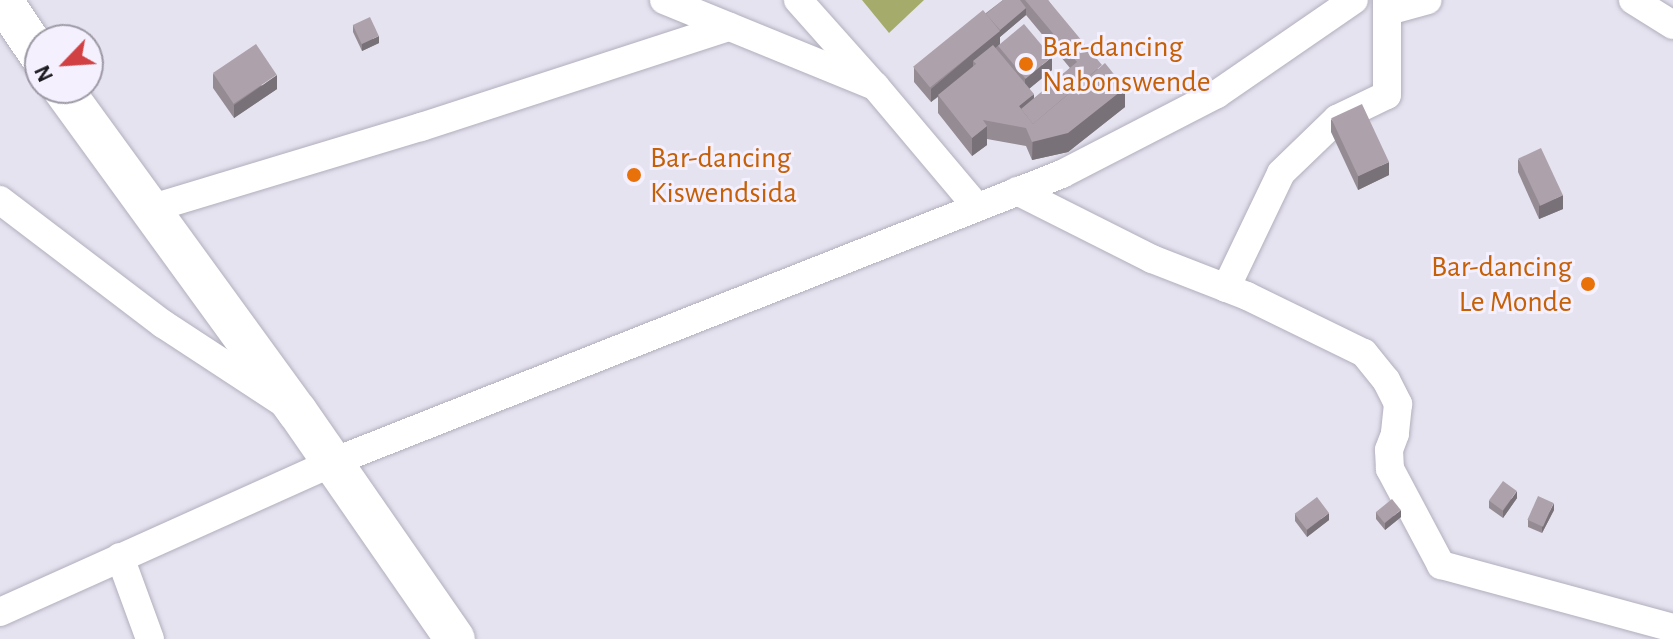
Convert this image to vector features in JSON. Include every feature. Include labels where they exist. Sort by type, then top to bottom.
[{"type":"main road","points":[[2,0],[24,32]]},
{"type":"main road","points":[[74,104],[297,411],[455,639]]},
{"type":"street","points":[[664,0],[875,86]]},
{"type":"street","points":[[798,0],[977,207]]},
{"type":"street","points":[[0,612],[333,462],[1062,174],[1217,94],[1354,0]]},
{"type":"street","points":[[1226,288],[1263,203],[1281,173],[1337,119],[1387,95],[1387,6],[1428,0]]},
{"type":"street","points":[[1633,0],[1673,25]]},
{"type":"street","points":[[149,209],[421,127],[729,27]]},
{"type":"street","points":[[1017,191],[1152,259],[1226,288],[1364,353],[1386,380],[1398,404],[1395,434],[1389,450],[1390,469],[1441,565],[1673,628]]},
{"type":"street","points":[[0,200],[163,324],[297,411]]},
{"type":"street","points":[[120,557],[150,639]]},
{"type":"green space","points":[[862,0],[924,0],[889,33]]},
{"type":"building","points":[[1003,0],[1020,0],[1026,8],[1000,30],[986,14]]},
{"type":"building","points":[[1025,0],[1048,0],[1102,65],[1033,124],[1021,109],[1077,62]]},
{"type":"building","points":[[983,10],[1000,31],[930,88],[913,67]]},
{"type":"building","points":[[370,17],[379,36],[362,44],[353,25]]},
{"type":"building","points":[[1024,24],[1052,57],[1026,79],[998,46]]},
{"type":"building","points":[[256,44],[277,75],[234,104],[213,73]]},
{"type":"building","points":[[993,45],[1034,94],[1019,106],[1033,124],[1105,63],[1125,88],[1068,133],[1032,142],[1026,128],[983,120],[987,126],[972,138],[938,95],[976,64],[973,61]]},
{"type":"building","points":[[1362,104],[1389,162],[1358,176],[1331,118]]},
{"type":"building","points":[[1541,148],[1563,195],[1540,206],[1518,159]]},
{"type":"building","points":[[1503,481],[1517,491],[1503,510],[1489,500]]},
{"type":"building","points":[[1538,496],[1554,503],[1543,527],[1527,520]]},
{"type":"building","points":[[1317,497],[1329,513],[1307,530],[1295,514]]},
{"type":"building","points":[[1392,499],[1401,510],[1384,523],[1376,512]]},
{"type":"place","name":"Bar-dancing Nabonswende","points":[[1026,64]]},
{"type":"place","name":"Bar-dancing Kiswendsida","points":[[634,175]]},
{"type":"place","name":"Bar-dancing Le Monde","points":[[1588,284]]}]
